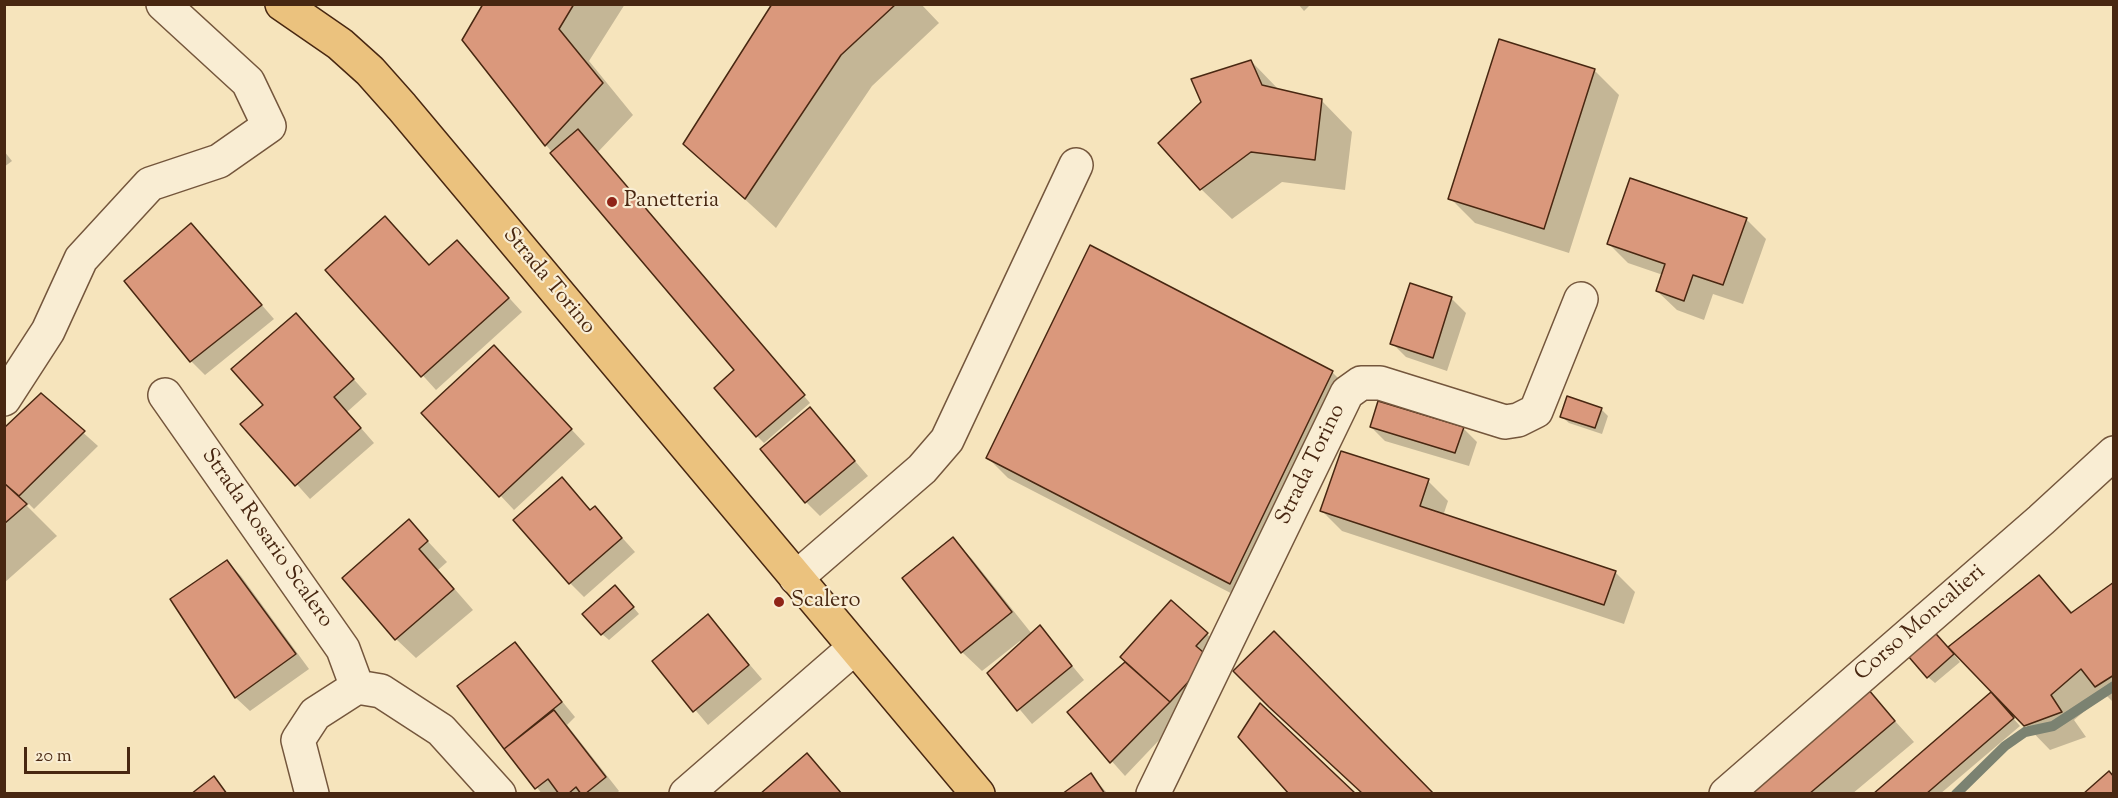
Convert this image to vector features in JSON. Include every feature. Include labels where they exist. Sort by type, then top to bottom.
[{"type":"main road","name":"Strada Torino","points":[[282,4],[340,44],[370,71],[978,794]]},
{"type":"street","points":[[4,399],[48,331],[81,259],[150,184],[219,161],[269,126],[248,82],[163,4]]},
{"type":"street","points":[[796,578],[922,469],[947,440],[1076,165]]},
{"type":"street","name":"Strada Torino","points":[[1153,794],[1347,393],[1361,383],[1380,383],[1505,422],[1518,420],[1536,411],[1581,299]]},
{"type":"street","name":"Strada Rosario Scalero","points":[[165,395],[344,649],[357,687]]},
{"type":"street","name":"Corso Moncalieri","points":[[1726,794],[2041,520],[2114,453]]},
{"type":"street","points":[[687,794],[854,648]]},
{"type":"street","points":[[312,794],[298,740],[315,714],[357,687],[381,691],[441,730],[499,794]]},
{"type":"building","points":[[483,4],[574,4],[559,29],[603,83],[545,146],[462,40]]},
{"type":"building","points":[[772,4],[896,4],[841,55],[745,199],[683,144]]},
{"type":"building","points":[[1499,39],[1595,69],[1544,229],[1448,199]]},
{"type":"building","points":[[1251,60],[1262,85],[1322,99],[1315,160],[1251,152],[1200,190],[1158,143],[1201,102],[1191,79]]},
{"type":"building","points":[[578,129],[805,395],[756,437],[714,388],[734,370],[550,153]]},
{"type":"building","points":[[1630,178],[1747,218],[1723,285],[1693,275],[1684,301],[1656,291],[1665,264],[1607,244]]},
{"type":"building","points":[[385,216],[429,265],[457,240],[509,298],[421,377],[325,270]]},
{"type":"building","points":[[191,223],[262,305],[190,362],[124,281]]},
{"type":"building","points":[[1090,245],[1333,371],[1230,584],[986,458]]},
{"type":"building","points":[[1410,283],[1452,297],[1433,358],[1390,344]]},
{"type":"building","points":[[296,313],[354,379],[334,397],[361,428],[295,486],[240,424],[263,405],[231,369]]},
{"type":"building","points":[[494,345],[572,429],[499,497],[421,413]]},
{"type":"building","points":[[41,393],[85,431],[19,496],[4,483],[4,428]]},
{"type":"building","points":[[1567,396],[1602,408],[1595,428],[1560,417]]},
{"type":"building","points":[[1378,401],[1464,427],[1455,453],[1370,427]]},
{"type":"building","points":[[810,407],[855,461],[805,503],[760,449]]},
{"type":"building","points":[[1341,451],[1429,479],[1420,506],[1616,571],[1604,605],[1320,511]]},
{"type":"building","points":[[562,477],[590,510],[595,506],[622,538],[569,584],[513,520]]},
{"type":"building","points":[[4,483],[27,504],[4,524]]},
{"type":"building","points":[[409,519],[428,541],[419,549],[454,589],[395,640],[342,578]]},
{"type":"building","points":[[953,537],[1012,612],[961,653],[902,578]]},
{"type":"building","points":[[227,560],[296,654],[235,698],[170,599]]},
{"type":"building","points":[[2039,575],[2071,613],[2114,582],[2114,675],[2095,687],[2081,669],[2051,695],[2062,712],[2024,726],[1948,647]]},
{"type":"building","points":[[615,585],[634,607],[601,635],[582,614]]},
{"type":"building","points":[[1171,600],[1208,633],[1196,646],[1210,658],[1170,702],[1120,657]]},
{"type":"building","points":[[708,614],[749,665],[693,712],[652,661]]},
{"type":"building","points":[[1040,625],[1072,666],[1017,711],[987,673]]},
{"type":"building","points":[[1929,626],[1954,654],[1927,678],[1902,649]]},
{"type":"building","points":[[1274,631],[1434,794],[1363,794],[1233,671]]},
{"type":"building","points":[[515,642],[562,702],[504,749],[457,686]]},
{"type":"building","points":[[1125,662],[1170,702],[1110,763],[1067,712]]},
{"type":"building","points":[[1868,689],[1895,721],[1809,794],[1744,794]]},
{"type":"building","points":[[1991,692],[2014,718],[1926,794],[1873,794]]},
{"type":"building","points":[[1260,703],[1356,794],[1289,794],[1238,737]]},
{"type":"building","points":[[554,710],[606,777],[585,794],[581,794],[576,787],[568,794],[559,794],[548,779],[535,789],[504,749]]},
{"type":"building","points":[[807,753],[842,794],[760,794]]},
{"type":"building","points":[[2109,771],[2114,777],[2114,794],[2083,794]]},
{"type":"building","points":[[1091,773],[1105,794],[1062,794]]},
{"type":"building","points":[[214,776],[227,794],[191,794]]},
{"type":"waterway","points":[[1956,794],[2005,746],[2025,732],[2053,726],[2114,686]]},
{"type":"place","name":"Panetteria","points":[[612,202]]},
{"type":"place","name":"Scalero","points":[[779,602]]}]
